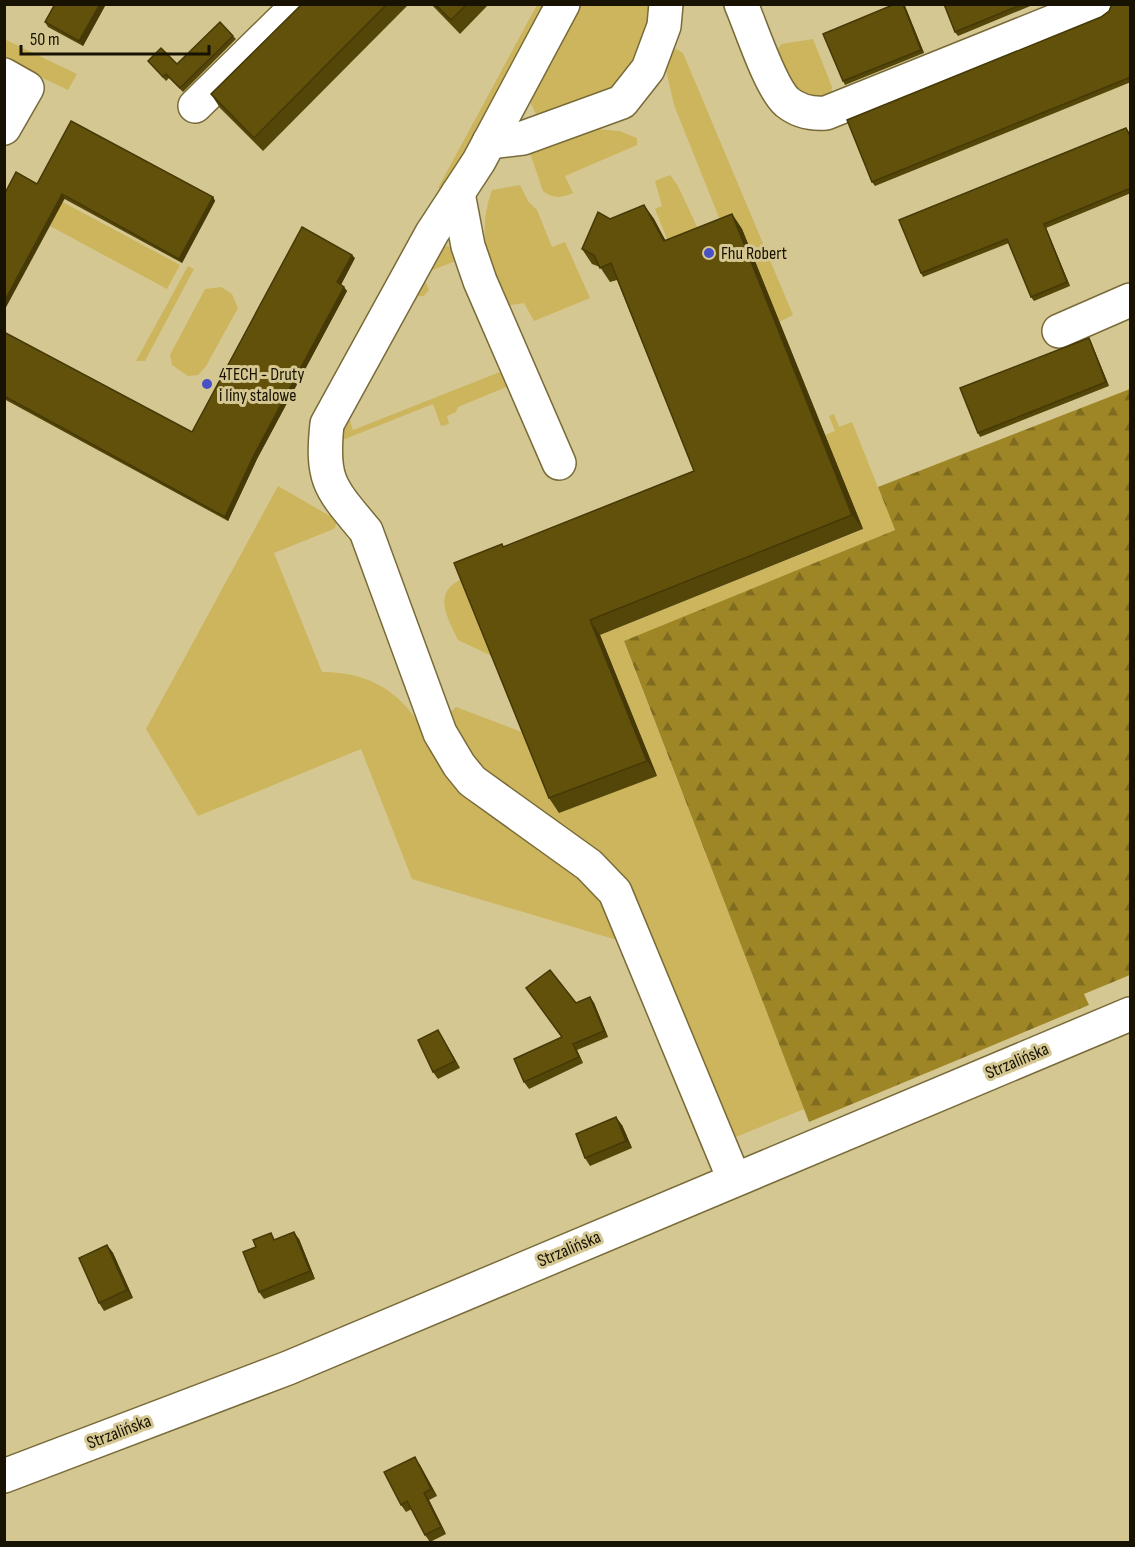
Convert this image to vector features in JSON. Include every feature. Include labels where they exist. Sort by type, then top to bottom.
[{"type":"street","points":[[195,106],[299,4]]},
{"type":"street","points":[[563,4],[489,142],[432,233],[327,424],[324,457],[327,478],[366,531],[440,733],[459,765],[472,781],[589,866],[615,892],[734,1179]]},
{"type":"street","points":[[489,142],[523,138],[622,102],[648,69],[664,26],[666,4]]},
{"type":"street","points":[[741,4],[781,94],[798,109],[813,114],[826,113],[1097,4]]},
{"type":"street","points":[[4,75],[27,88],[4,128]]},
{"type":"street","points":[[458,193],[468,246],[480,280],[559,463]]},
{"type":"street","points":[[1059,331],[1131,300]]},
{"type":"street","name":"Strzalińska","points":[[4,1476],[288,1368],[1131,1014]]},
{"type":"shaded area","points":[[537,5],[551,5],[466,163],[441,189],[438,188]]},
{"type":"shaded area","points":[[571,5],[653,5],[640,58],[604,97],[538,118],[525,92]]},
{"type":"shaded area","points":[[813,39],[832,87],[831,94],[816,99],[799,95],[775,54],[781,44]]},
{"type":"shaded area","points":[[6,40],[77,74],[68,90],[5,60]]},
{"type":"shaded area","points":[[676,49],[683,53],[793,315],[779,322],[726,235],[674,105],[664,61],[668,51]]},
{"type":"shaded area","points":[[586,128],[619,131],[637,138],[637,145],[565,176],[573,193],[558,197],[547,194],[543,191],[529,150]]},
{"type":"shaded area","points":[[670,175],[678,186],[705,244],[674,256],[655,209],[662,206],[655,181]]},
{"type":"shaded area","points":[[520,185],[528,201],[537,210],[552,247],[565,242],[590,298],[534,321],[524,303],[504,306],[486,249],[485,221],[492,190]]},
{"type":"shaded area","points":[[61,201],[180,265],[167,289],[50,226]]},
{"type":"shaded area","points":[[440,245],[450,247],[461,259],[422,274],[429,290],[424,296],[416,296],[411,288],[430,253]]},
{"type":"shaded area","points":[[188,266],[194,269],[145,361],[136,361]]},
{"type":"shaded area","points":[[221,287],[232,294],[238,308],[206,366],[198,375],[188,376],[172,365],[170,355],[205,289]]},
{"type":"shaded area","points":[[505,370],[511,385],[458,407],[456,412],[447,416],[449,424],[441,426],[433,404],[335,443],[347,412],[353,430]]},
{"type":"shaded area","points":[[834,414],[839,427],[852,422],[895,530],[624,642],[804,1109],[731,1139],[633,897],[475,770],[448,715],[456,707],[527,734],[657,776],[600,635],[862,530],[825,435],[835,431],[829,416]]},
{"type":"shaded area","points":[[278,486],[337,520],[335,528],[274,553],[322,672],[355,676],[383,687],[395,696],[416,719],[425,734],[601,890],[710,1148],[702,1150],[617,940],[412,879],[361,749],[198,816],[146,729]]},
{"type":"shaded area","points":[[464,578],[496,658],[458,640],[446,614],[444,605],[448,590]]},
{"type":"green space","points":[[1130,389],[1130,975],[1084,994],[1089,1005],[809,1122],[624,641],[895,530],[878,487]]},
{"type":"building","points":[[55,4],[100,4],[79,41],[45,22]]},
{"type":"building","points":[[302,4],[387,4],[254,138],[211,94]]},
{"type":"building","points":[[435,4],[467,4],[451,20]]},
{"type":"building","points":[[895,4],[903,4],[921,50],[843,81],[823,34]]},
{"type":"building","points":[[944,4],[1023,4],[955,32]]},
{"type":"building","points":[[1112,4],[1131,4],[1131,77],[872,182],[847,120],[1101,17],[1109,11]]},
{"type":"building","points":[[220,22],[233,36],[180,88],[166,74],[163,77],[148,61],[161,48],[177,64]]},
{"type":"building","points":[[71,121],[213,197],[179,259],[62,194],[4,302],[4,191],[16,172],[37,184]]},
{"type":"building","points":[[1126,128],[1131,138],[1131,188],[1044,224],[1067,282],[1031,297],[1007,239],[921,273],[899,220]]},
{"type":"building","points":[[644,205],[664,241],[732,214],[852,515],[590,620],[647,761],[549,798],[454,563],[502,544],[503,547],[694,471],[611,263],[600,268],[594,255],[582,249],[598,212],[610,219]]},
{"type":"building","points":[[302,227],[352,255],[337,282],[344,287],[254,455],[225,517],[4,396],[4,332],[192,432]]},
{"type":"building","points":[[1089,338],[1106,382],[978,433],[960,388]]},
{"type":"building","points":[[550,970],[576,1003],[590,997],[604,1031],[573,1044],[579,1057],[524,1082],[514,1059],[562,1037],[526,988]]},
{"type":"building","points":[[438,1030],[455,1061],[433,1072],[418,1040]]},
{"type":"building","points":[[616,1117],[626,1141],[585,1158],[576,1134]]},
{"type":"building","points":[[294,1232],[310,1271],[259,1292],[243,1252],[256,1247],[253,1240],[271,1233],[274,1240]]},
{"type":"building","points":[[107,1245],[127,1290],[99,1303],[79,1258]]},
{"type":"building","points":[[415,1457],[431,1489],[424,1493],[441,1527],[425,1535],[407,1501],[401,1505],[384,1472]]},
{"type":"place","name":"Fhu Robert","points":[[709,253]]},
{"type":"place","name":"4TECH - Druty i liny stalowe","points":[[207,384]]}]
